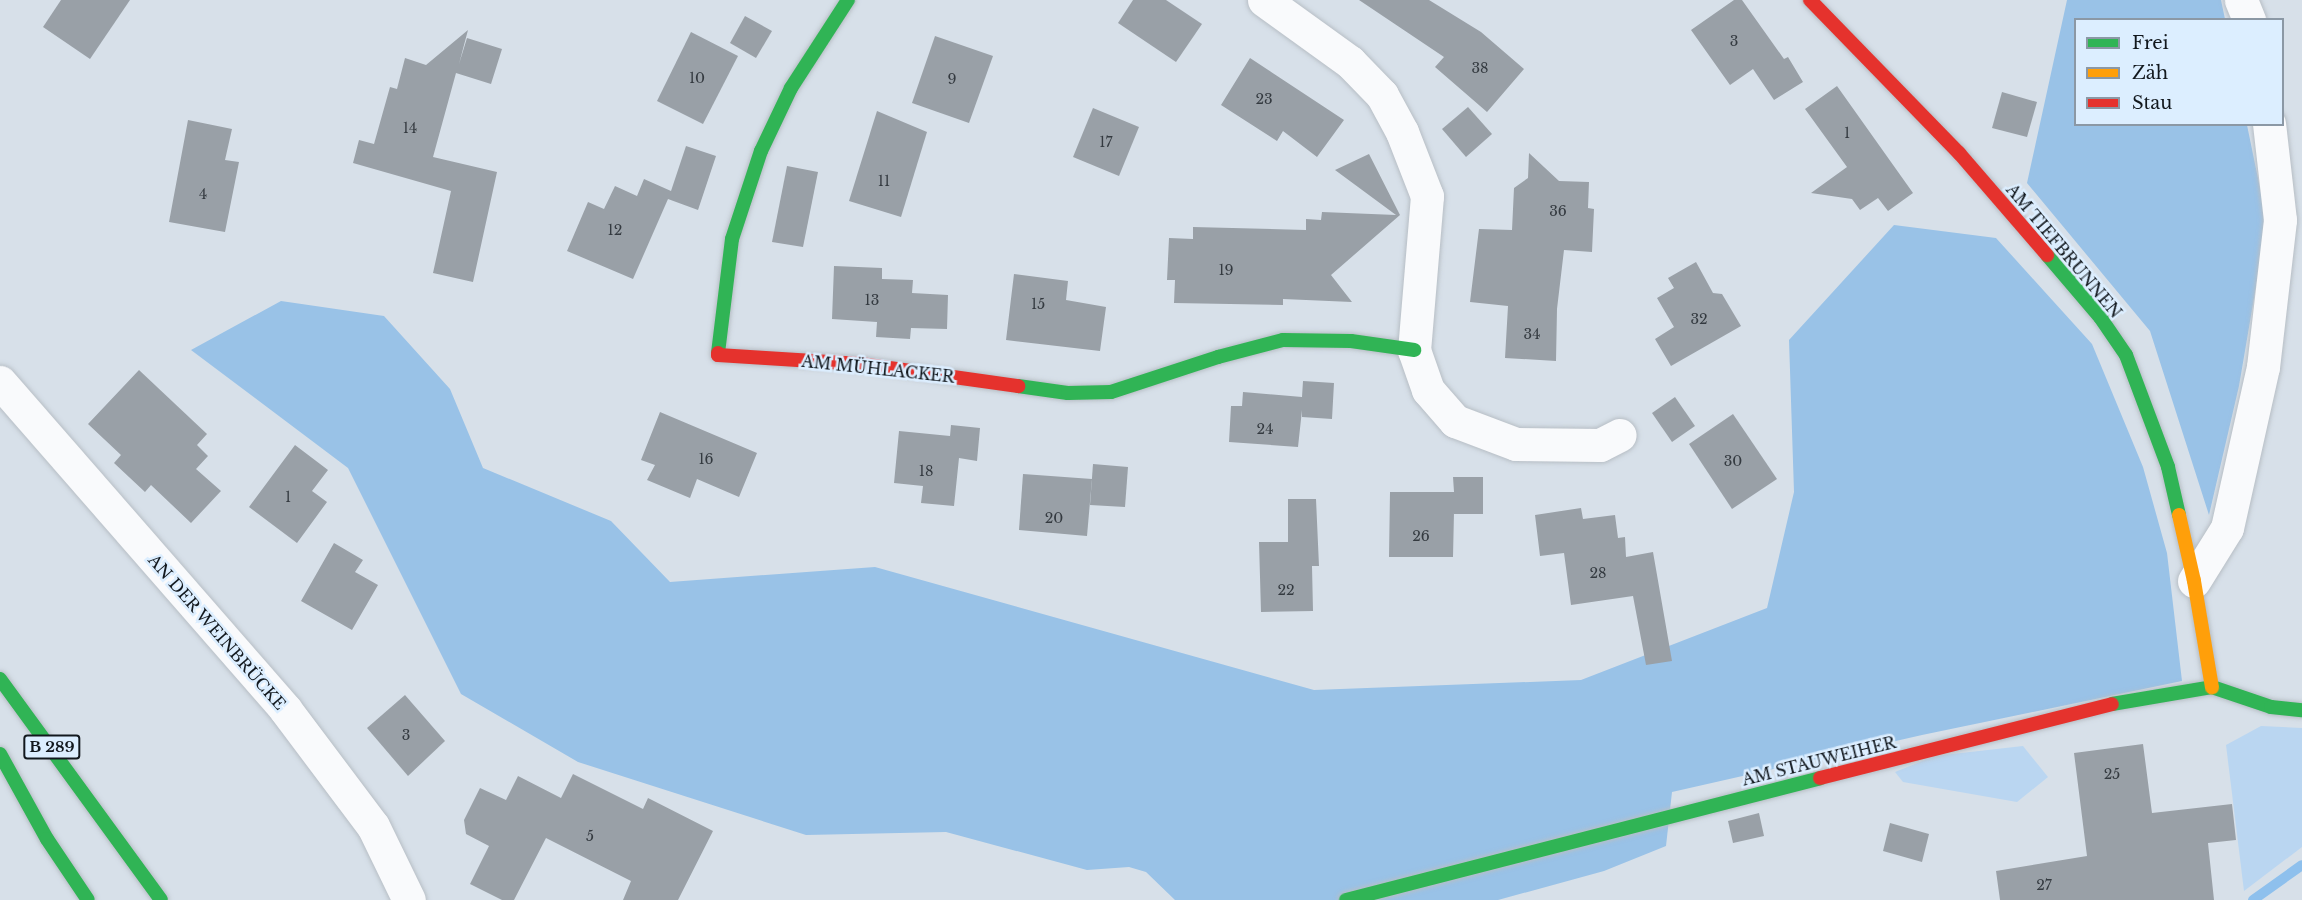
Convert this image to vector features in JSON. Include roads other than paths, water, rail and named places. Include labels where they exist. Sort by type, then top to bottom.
[{"type":"main road","name":"AM MÜHLACKER","points":[[848,0],[791,88],[761,151],[732,239],[718,355],[861,364],[1068,393],[1112,392],[1218,357],[1283,340],[1351,340],[1414,350]]},
{"type":"main road","name":"AM TIEFBRUNNEN","points":[[1810,0],[1959,153],[2100,317],[2126,355],[2168,467],[2194,580],[2212,687]]},
{"type":"main road","name":"B 289","points":[[0,679],[160,900]]},
{"type":"main road","name":"AM STAUWEIHER","points":[[1346,900],[2100,706],[2212,687],[2271,707],[2302,710]]},
{"type":"main road","name":"B 289","points":[[0,754],[47,839],[88,900]]},
{"type":"street","points":[[1264,0],[1350,62],[1382,95],[1402,132],[1427,196],[1414,350],[1428,390],[1455,421],[1516,444],[1600,445],[1620,435]]},
{"type":"street","points":[[2241,0],[2248,18]]},
{"type":"street","points":[[2194,580],[2227,528],[2263,367],[2280,220],[2269,126]]},
{"type":"street","name":"AN DER WEINBRÜCKE","points":[[0,382],[285,709],[373,826],[409,900]]},
{"type":"waterway","points":[[2253,900],[2302,865]]}]
